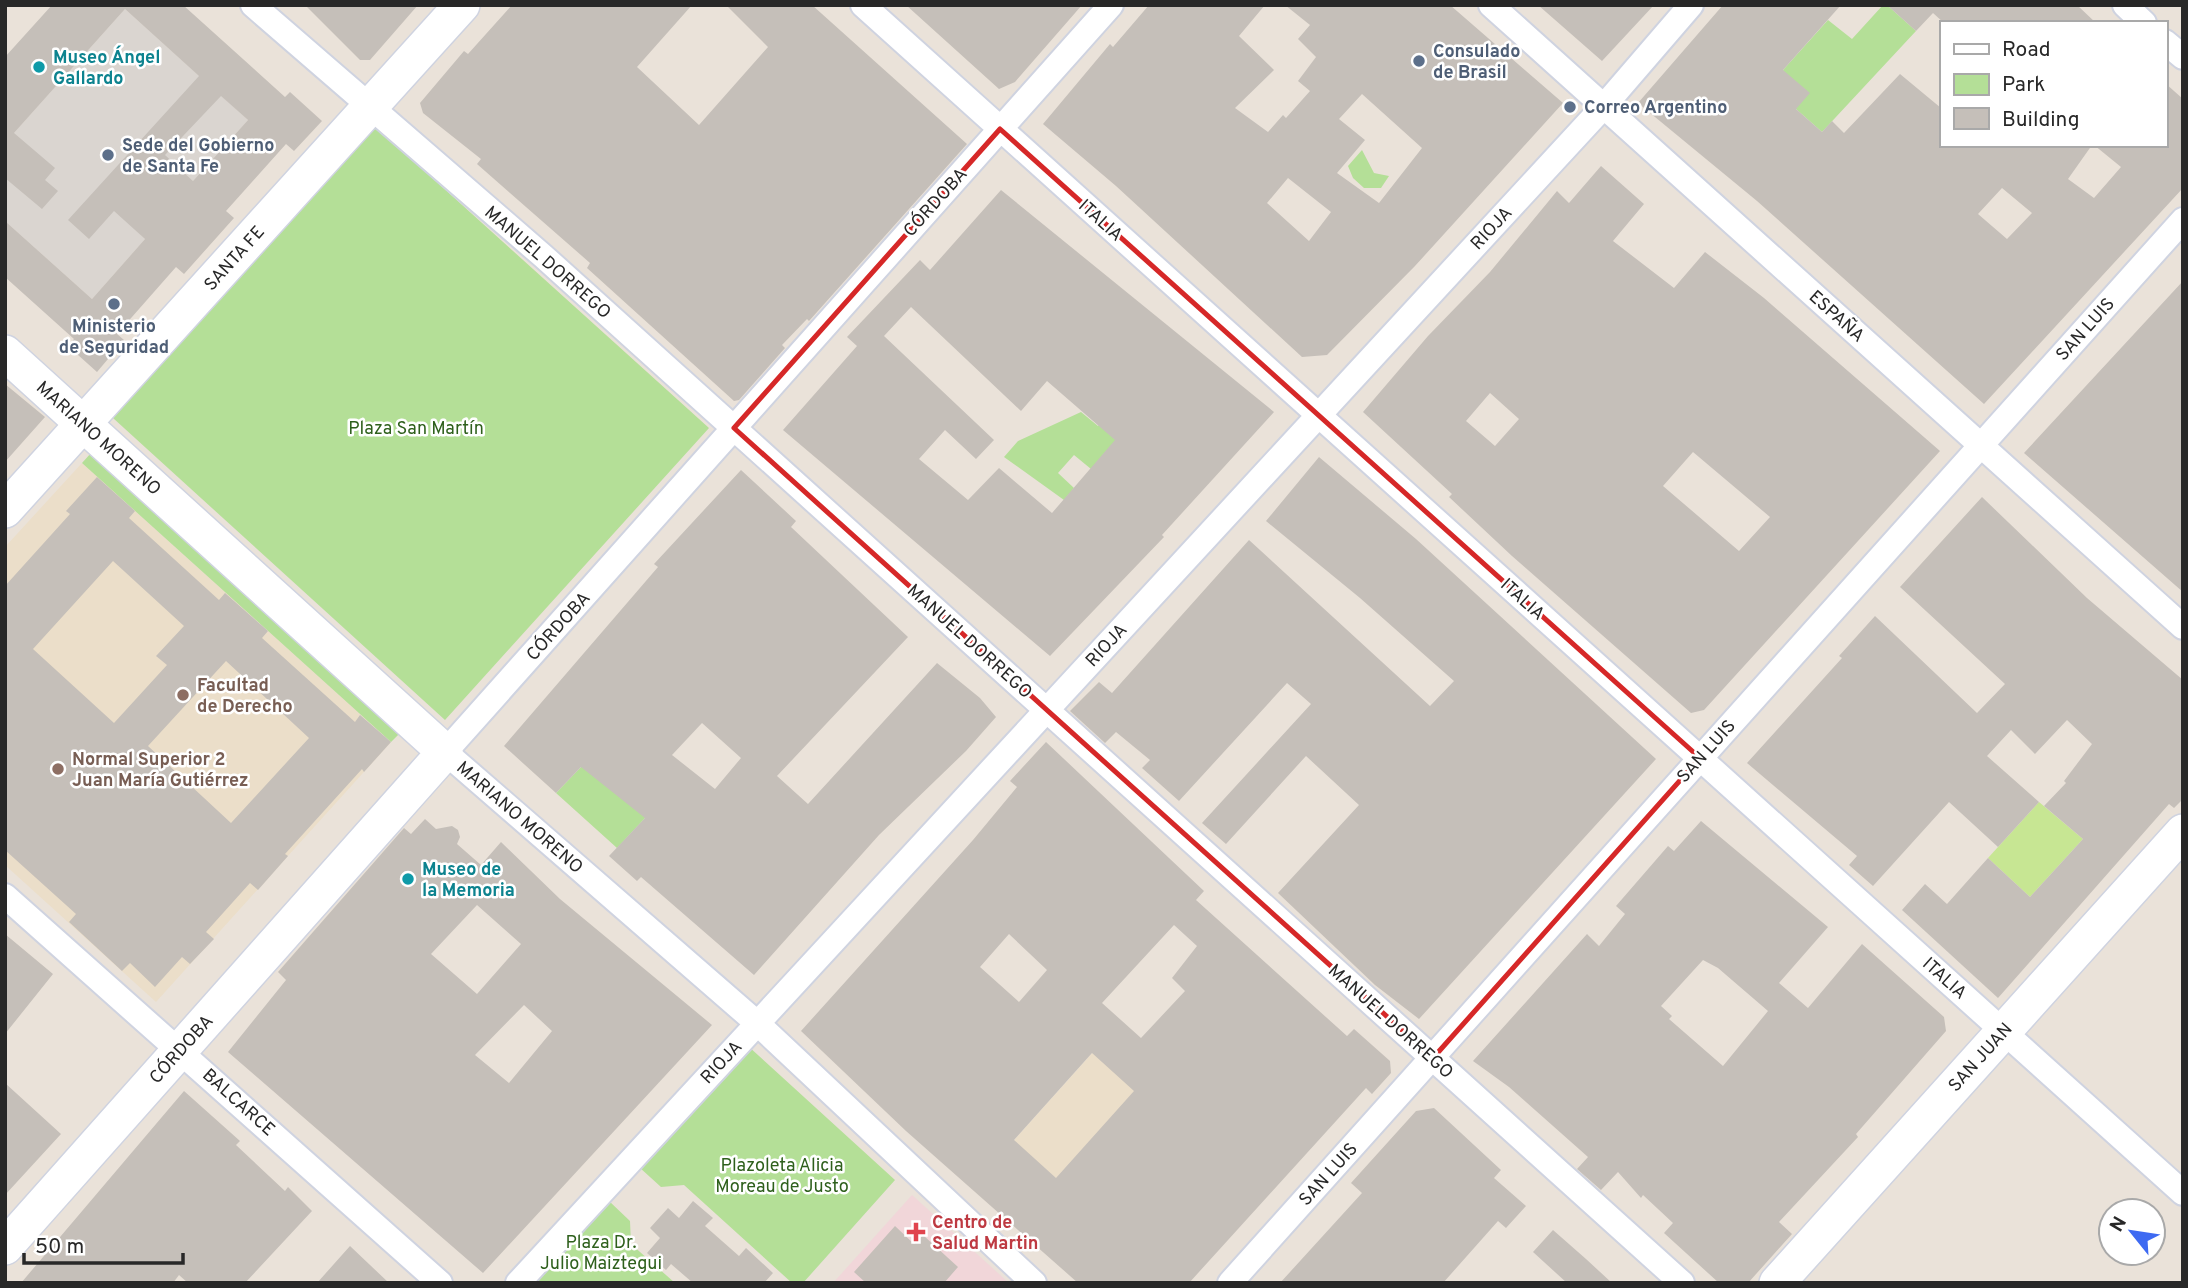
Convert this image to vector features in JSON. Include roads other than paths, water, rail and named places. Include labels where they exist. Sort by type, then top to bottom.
[{"type":"main road","name":"SANTA FE","points":[[5,510],[462,5]]},
{"type":"main road","name":"MARIANO MORENO","points":[[5,353],[445,752]]},
{"type":"main road","name":"CÓRDOBA","points":[[5,1247],[445,752]]},
{"type":"main road","name":"SAN JUAN","points":[[1777,1283],[2183,832]]},
{"type":"street","name":"MANUEL DORREGO","points":[[253,5],[543,256],[1682,1283]]},
{"type":"street","name":"ITALIA","points":[[863,5],[2183,1193]]},
{"type":"street","name":"CÓRDOBA","points":[[445,752],[1111,5]]},
{"type":"street","name":"ESPAÑA","points":[[1491,5],[2183,627]]},
{"type":"street","name":"RIOJA","points":[[518,1283],[1604,106],[1691,5]]},
{"type":"street","points":[[2125,5],[2142,21]]},
{"type":"street","points":[[2167,43],[2183,57]]},
{"type":"street","name":"SAN LUIS","points":[[1230,1283],[2183,220]]},
{"type":"street","name":"MARIANO MORENO","points":[[445,752],[757,1023],[1034,1283]]},
{"type":"street","name":"BALCARCE","points":[[5,895],[440,1283]]},
{"type":"place","name":"Consulado de Brasil","points":[[1419,61]]},
{"type":"place","name":"Museo Ángel Gallardo","points":[[39,67]]},
{"type":"place","name":"Correo Argentino","points":[[1570,107]]},
{"type":"place","name":"Sede del Gobierno de Santa Fe","points":[[108,155]]},
{"type":"place","name":"Ministerio de Seguridad","points":[[114,304]]},
{"type":"place","name":"Facultad de Derecho","points":[[183,695]]},
{"type":"place","name":"Normal Superior 2 Juan María Gutiérrez","points":[[58,769]]},
{"type":"place","name":"Museo de la Memoria","points":[[408,879]]},
{"type":"place","name":"Centro de Salud Martin","points":[[916,1232]]},
{"type":"park label","name":"Plaza San Martín","points":[[416,428]]},
{"type":"park label","name":"Plazoleta Alicia Moreau de Justo","points":[[782,1175]]},
{"type":"park label","name":"Plaza Dr. Julio Maiztegui","points":[[601,1252]]}]
